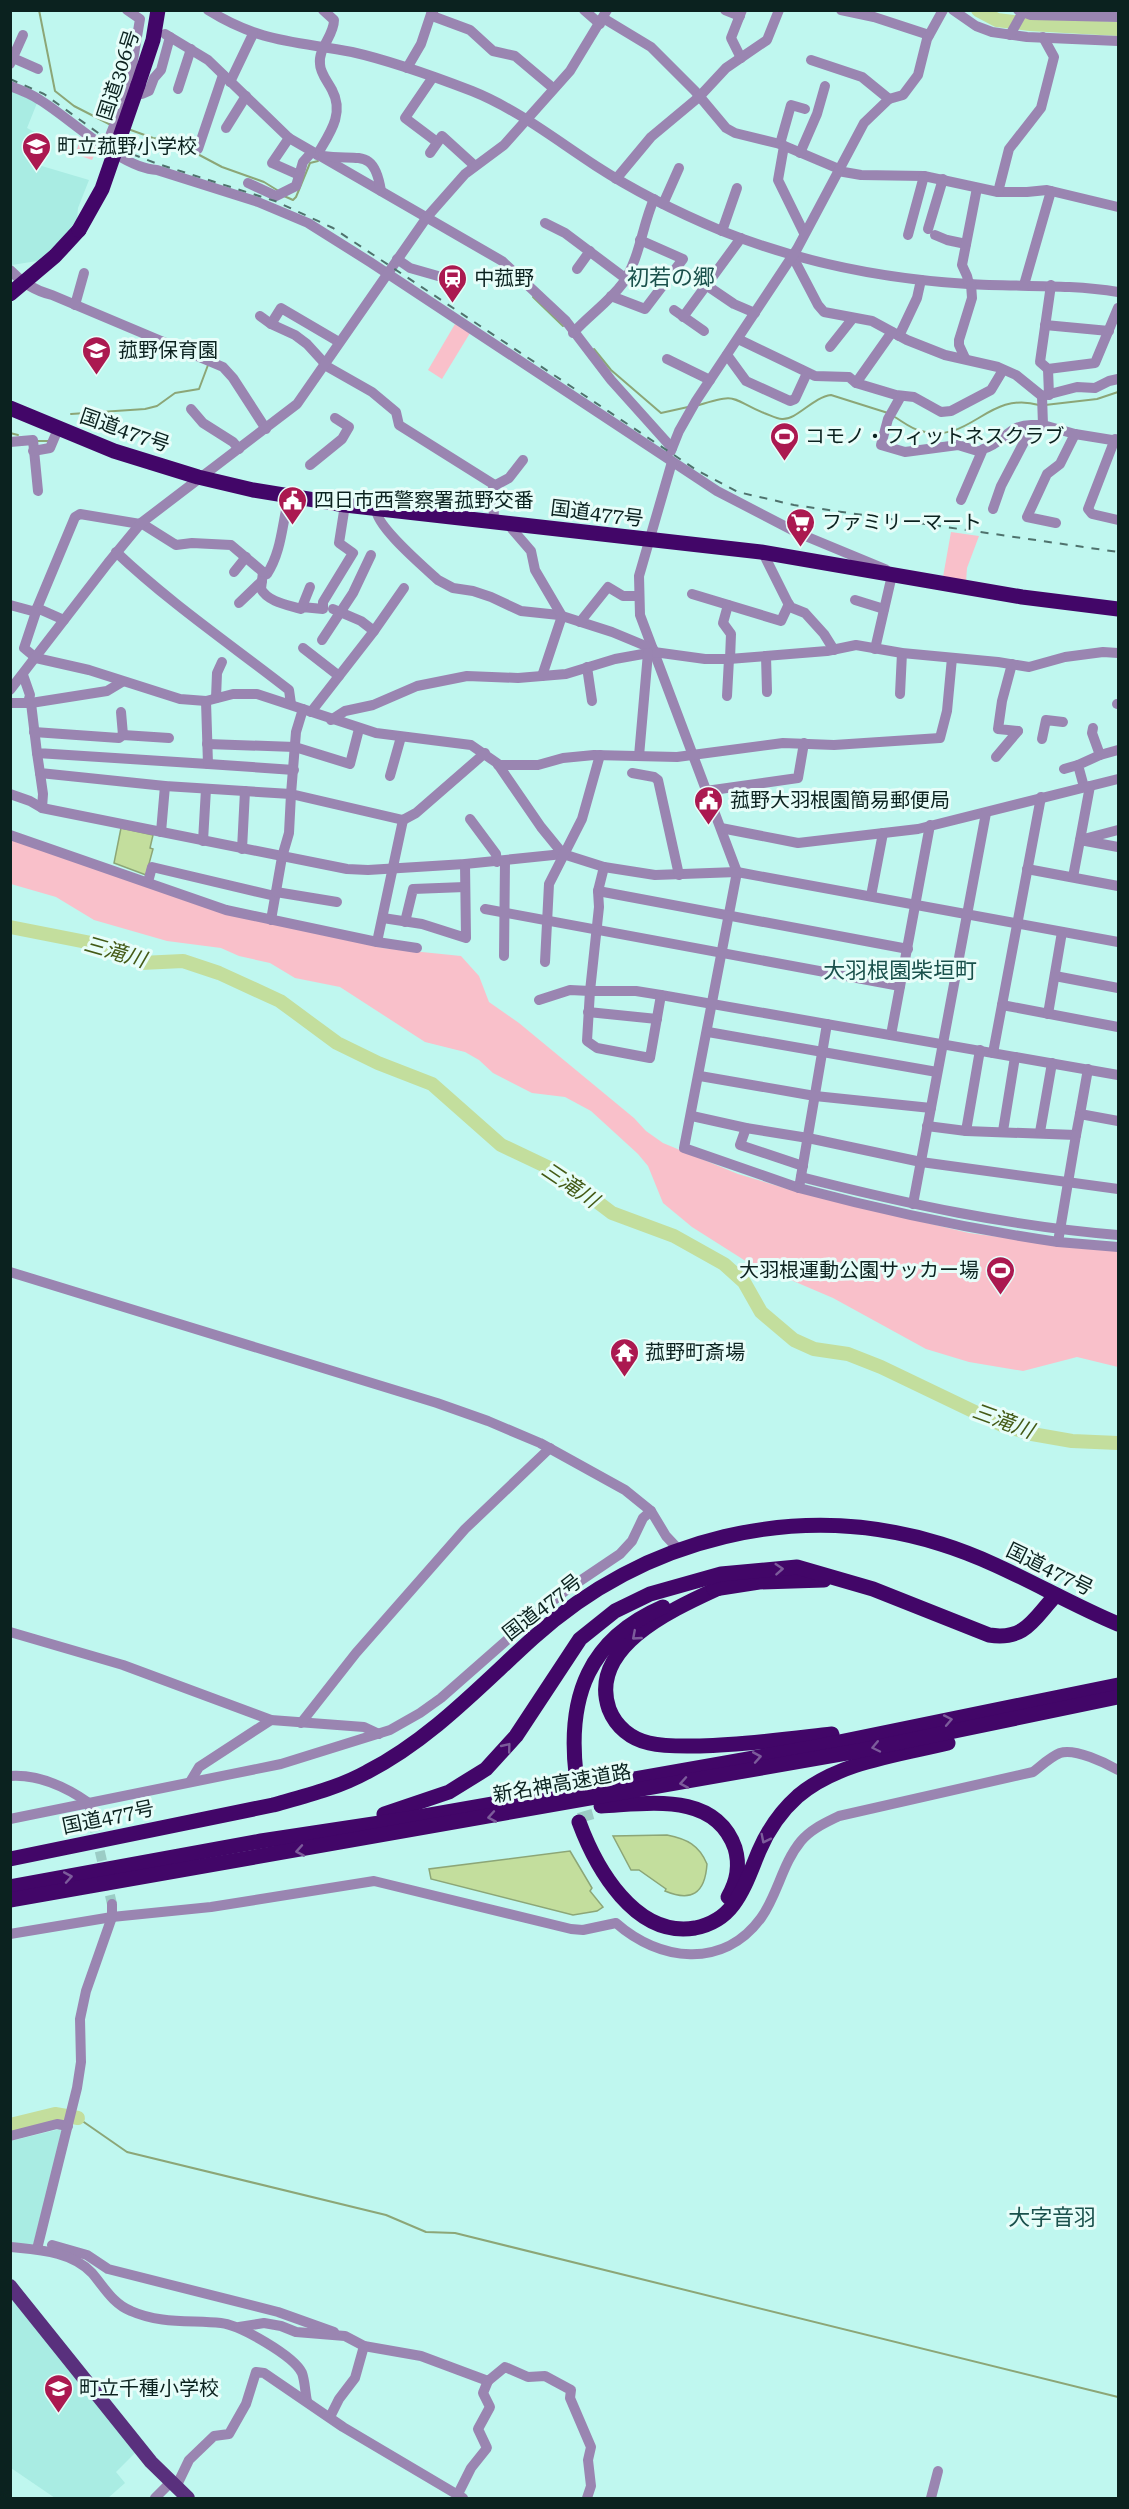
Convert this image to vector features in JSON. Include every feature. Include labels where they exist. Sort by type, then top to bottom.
[{"type":"highway","name":"国道306号","points":[[10,294],[55,256],[79,230],[102,189],[133,87],[153,40],[158,10]]},
{"type":"highway","name":"国道477号","points":[[10,408],[114,451],[198,477],[289,497],[766,553],[1032,598],[1119,609]]},
{"type":"highway","name":"国道477号","points":[[10,1859],[273,1805],[306,1796],[365,1773],[396,1756],[441,1723],[568,1609],[616,1579],[719,1536],[777,1526],[860,1526],[885,1529],[941,1544],[996,1565],[1119,1624]]},
{"type":"highway","points":[[261,1841],[371,1818],[419,1804],[460,1787],[486,1769],[508,1747],[566,1659],[596,1624],[642,1596],[797,1567],[873,1589],[990,1635],[1002,1637],[1013,1636],[1022,1631],[1056,1595]]},
{"type":"highway","points":[[722,1580],[658,1618],[627,1644],[617,1656],[608,1675],[606,1695],[613,1717],[629,1734],[643,1741],[661,1745],[712,1746],[925,1725]]},
{"type":"highway","points":[[572,1775],[566,1738],[570,1707],[580,1672],[592,1648],[608,1630],[631,1613],[722,1580]]},
{"type":"highway","name":"新名神高速道路","points":[[10,1900],[548,1808],[858,1751],[1080,1705],[1119,1685]]},
{"type":"highway","name":"新名神高速道路","points":[[10,1887],[261,1841],[424,1816],[799,1750],[925,1725],[1094,1697],[1119,1697]]},
{"type":"highway","points":[[548,1808],[683,1804],[702,1810],[720,1824],[732,1841],[738,1865],[733,1888],[722,1904],[706,1915],[686,1920],[662,1916],[648,1908],[624,1886],[583,1822],[588,1845],[604,1874],[635,1909],[650,1920],[664,1926],[685,1929],[700,1927],[714,1922],[731,1908],[741,1894],[772,1825],[792,1802],[815,1784],[865,1763],[987,1733],[1080,1705]]},
{"type":"main road","points":[[10,2286],[151,2462],[188,2499]]},
{"type":"street","points":[[106,147],[133,87],[140,19],[127,10]]},
{"type":"street","points":[[208,10],[253,34],[283,42],[352,52],[407,68],[503,104],[616,179],[722,231],[794,258],[921,280],[970,284],[1082,286],[1119,292]]},
{"type":"street","points":[[248,183],[281,194],[296,186],[303,162],[314,154],[337,117],[335,96],[320,67],[324,48],[334,27],[334,20],[323,10]]},
{"type":"street","points":[[584,10],[603,17],[651,47],[731,131],[782,145],[838,170],[861,175],[924,176],[998,192],[1051,190],[1119,207]]},
{"type":"street","points":[[724,10],[741,14],[731,38],[741,58]]},
{"type":"street","points":[[616,179],[651,137],[699,97],[726,68],[767,40],[779,10]]},
{"type":"street","points":[[841,10],[874,17],[929,35]]},
{"type":"street","points":[[942,10],[929,35],[918,75],[903,95],[889,99],[864,123],[804,233],[794,258],[693,406],[672,448],[671,461],[639,576],[640,615],[737,872],[700,1076],[684,1148],[799,1188],[911,1216],[972,1229],[1058,1242],[1119,1247]]},
{"type":"street","points":[[953,10],[976,26],[992,32],[1119,41]]},
{"type":"street","points":[[407,68],[421,44],[431,12],[445,22],[470,30],[493,51],[515,56],[553,88]]},
{"type":"street","points":[[1012,33],[1022,12],[1031,15],[1119,17]]},
{"type":"street","points":[[10,690],[116,552],[141,524],[198,477],[297,404],[425,220],[475,166],[504,145],[570,71],[603,17]]},
{"type":"street","points":[[198,148],[219,81],[227,79],[253,34]]},
{"type":"street","points":[[23,35],[12,61],[38,69]]},
{"type":"street","points":[[133,87],[142,94],[149,91],[160,70],[167,35],[208,60],[289,138],[381,191],[425,220],[502,261],[566,321],[611,380],[672,448]]},
{"type":"street","points":[[998,192],[1010,149],[1041,108],[1054,57],[1043,37]]},
{"type":"street","points":[[178,89],[191,49]]},
{"type":"street","points":[[811,60],[862,77],[889,99]]},
{"type":"street","points":[[433,77],[405,118],[437,142]]},
{"type":"street","points":[[10,86],[42,101],[106,147],[146,169],[167,173],[258,202],[308,223],[717,491],[808,538],[885,570],[892,575],[875,650]]},
{"type":"street","points":[[800,153],[817,114],[825,86]]},
{"type":"street","points":[[226,128],[246,96]]},
{"type":"street","points":[[804,233],[778,180],[782,145],[791,105],[805,109]]},
{"type":"street","points":[[430,153],[442,136],[475,166]]},
{"type":"street","points":[[289,138],[272,163],[299,176]]},
{"type":"street","points":[[314,154],[341,158],[360,157],[369,161],[375,166],[381,191]]},
{"type":"street","points":[[573,333],[611,296],[625,278],[634,262],[640,240],[658,201],[679,168]]},
{"type":"street","points":[[908,235],[924,176]]},
{"type":"street","points":[[943,179],[932,232],[947,240],[966,244]]},
{"type":"street","points":[[722,231],[737,188]]},
{"type":"street","points":[[965,358],[959,340],[972,298],[970,284],[962,269],[977,188]]},
{"type":"street","points":[[1024,285],[1051,190]]},
{"type":"street","points":[[545,223],[565,233],[625,278]]},
{"type":"street","points":[[704,331],[679,314],[706,285],[741,238]]},
{"type":"street","points":[[611,296],[645,309],[683,260],[640,240]]},
{"type":"street","points":[[577,269],[590,251]]},
{"type":"street","points":[[794,258],[821,309],[834,314],[872,321],[895,334],[945,355],[965,358],[1016,375],[1044,400]]},
{"type":"street","points":[[397,259],[410,268],[438,276]]},
{"type":"street","points":[[10,270],[23,282],[42,293],[223,367],[233,378],[266,429]]},
{"type":"street","points":[[75,305],[84,273]]},
{"type":"street","points":[[856,383],[895,334],[916,298],[921,280]]},
{"type":"street","points":[[706,285],[734,304],[755,313]]},
{"type":"street","points":[[1051,285],[1040,362],[1048,369],[1095,363],[1119,308]]},
{"type":"street","points":[[271,324],[282,308],[339,342]]},
{"type":"street","points":[[260,316],[301,340],[324,363],[372,392],[396,412],[399,424],[494,486]]},
{"type":"street","points":[[830,348],[852,318]]},
{"type":"street","points":[[1045,325],[1109,331]]},
{"type":"street","points":[[738,339],[815,376],[849,377],[856,383],[901,396],[914,397],[941,412],[946,412],[991,390],[1003,370]]},
{"type":"street","points":[[727,355],[746,381],[790,401],[795,399],[807,373]]},
{"type":"street","points":[[667,359],[710,380]]},
{"type":"street","points":[[993,509],[1001,486],[1038,425],[1048,369]]},
{"type":"street","points":[[1044,400],[1077,387],[1095,388],[1119,379]]},
{"type":"street","points":[[901,396],[890,414],[881,445],[905,452],[958,445],[981,452]]},
{"type":"street","points":[[191,409],[203,423],[233,442],[239,449]]},
{"type":"street","points":[[310,465],[342,439],[349,427],[335,418]]},
{"type":"street","points":[[961,500],[982,449],[997,444],[1006,432],[1023,425],[1038,425],[1075,434],[1117,440],[1088,509],[1092,514],[1119,520]]},
{"type":"street","points":[[33,451],[50,448],[58,429]]},
{"type":"street","points":[[1056,523],[1027,517],[1047,474],[1060,464],[1075,434]]},
{"type":"street","points":[[10,442],[33,440],[38,491]]},
{"type":"street","points":[[494,486],[509,478],[523,460]]},
{"type":"street","points":[[494,486],[494,522]]},
{"type":"street","points":[[239,603],[267,574],[279,550],[289,497]]},
{"type":"street","points":[[323,609],[323,602],[353,553],[339,543],[345,505]]},
{"type":"street","points":[[376,508],[375,515],[384,528],[447,586],[479,592],[521,611],[561,616],[580,622],[652,651],[705,659],[729,659],[834,650],[851,645],[902,654],[1029,667],[1065,657],[1103,652],[1119,653]]},
{"type":"street","points":[[263,576],[246,557],[226,544],[172,544],[141,524],[80,514],[75,517],[36,610],[24,648],[36,658],[89,670],[180,699],[211,700],[242,693],[257,694],[359,729],[401,737],[471,745],[485,753],[498,765],[541,827],[563,854]]},
{"type":"street","points":[[510,524],[531,550],[535,570],[561,616],[542,676]]},
{"type":"street","points":[[116,552],[187,615],[229,643],[289,690],[291,704]]},
{"type":"street","points":[[766,553],[766,559],[790,607],[805,613],[825,634],[834,650]]},
{"type":"street","points":[[322,640],[352,593],[371,555]]},
{"type":"street","points":[[234,572],[246,557]]},
{"type":"street","points":[[263,576],[261,589],[266,596],[301,609],[302,607],[340,610],[374,631]]},
{"type":"street","points":[[302,607],[310,587]]},
{"type":"street","points":[[580,622],[608,587],[623,596],[638,596]]},
{"type":"street","points":[[271,920],[282,857],[289,833],[296,732],[307,711],[374,631],[404,588]]},
{"type":"street","points":[[692,594],[781,621],[789,604]]},
{"type":"street","points":[[855,600],[884,609]]},
{"type":"street","points":[[727,696],[731,634],[723,623],[728,604]]},
{"type":"street","points":[[10,605],[36,610],[64,620]]},
{"type":"street","points":[[303,648],[339,675]]},
{"type":"street","points":[[331,720],[345,711],[373,705],[417,686],[467,676],[566,674],[652,651]]},
{"type":"street","points":[[639,756],[652,651]]},
{"type":"street","points":[[900,694],[902,654]]},
{"type":"street","points":[[766,656],[766,692]]},
{"type":"street","points":[[498,765],[538,765],[562,758],[600,755],[677,757],[783,743],[834,746],[940,738],[947,711],[952,658]]},
{"type":"street","points":[[208,764],[207,744],[211,700],[222,662]]},
{"type":"street","points":[[996,758],[1018,731],[998,729],[1002,701],[1012,664]]},
{"type":"street","points":[[587,667],[592,701]]},
{"type":"street","points":[[22,675],[30,695],[29,703],[43,794],[42,808]]},
{"type":"street","points":[[10,703],[29,703],[107,691],[122,682]]},
{"type":"street","points":[[116,758],[121,737],[121,712]]},
{"type":"street","points":[[1042,739],[1046,720],[1063,722]]},
{"type":"street","points":[[1093,728],[1092,733],[1100,754]]},
{"type":"street","points":[[207,744],[295,747],[355,765],[359,729]]},
{"type":"street","points":[[34,732],[169,738]]},
{"type":"street","points":[[390,776],[401,737]]},
{"type":"street","points":[[706,791],[798,778],[804,743]]},
{"type":"street","points":[[1064,769],[1100,754],[1119,750]]},
{"type":"street","points":[[37,753],[294,770]]},
{"type":"street","points":[[40,773],[165,786],[291,794],[403,819],[416,813],[485,753]]},
{"type":"street","points":[[545,962],[549,884],[582,819],[600,755]]},
{"type":"street","points":[[1073,877],[1087,786],[1078,765]]},
{"type":"street","points":[[632,773],[654,777],[658,780],[679,874]]},
{"type":"street","points":[[721,828],[798,843],[883,833],[986,813],[1119,778]]},
{"type":"street","points":[[161,832],[165,786]]},
{"type":"street","points":[[203,841],[206,789]]},
{"type":"street","points":[[242,849],[245,791]]},
{"type":"street","points":[[10,794],[42,808],[347,868],[393,869],[501,862],[563,854],[604,867],[655,875],[737,872],[1119,942]]},
{"type":"street","points":[[993,1053],[1041,797]]},
{"type":"street","points":[[913,1204],[986,813]]},
{"type":"street","points":[[377,942],[403,819]]},
{"type":"street","points":[[470,819],[501,862],[506,913],[504,956]]},
{"type":"street","points":[[891,1035],[930,825]]},
{"type":"street","points":[[1080,840],[1119,830]]},
{"type":"street","points":[[871,896],[883,833]]},
{"type":"street","points":[[10,835],[226,910],[377,942],[417,948]]},
{"type":"street","points":[[1080,840],[1119,847]]},
{"type":"street","points":[[383,918],[422,924],[466,938],[465,864]]},
{"type":"street","points":[[148,882],[152,867],[276,894],[337,902]]},
{"type":"street","points":[[604,867],[598,891],[599,907],[587,1041],[597,1048],[650,1058],[661,995]]},
{"type":"street","points":[[1027,869],[1119,886]]},
{"type":"street","points":[[405,922],[413,889],[465,887]]},
{"type":"street","points":[[598,891],[908,949]]},
{"type":"street","points":[[484,909],[900,986]]},
{"type":"street","points":[[1048,1014],[1062,932]]},
{"type":"street","points":[[1055,976],[1119,988]]},
{"type":"street","points":[[539,1000],[570,990],[661,995],[1119,1075]]},
{"type":"street","points":[[1002,1005],[1119,1027]]},
{"type":"street","points":[[588,1012],[657,1019]]},
{"type":"street","points":[[799,1188],[827,1024]]},
{"type":"street","points":[[708,1032],[937,1072]]},
{"type":"street","points":[[966,1131],[980,1050]]},
{"type":"street","points":[[1003,1131],[1016,1057]]},
{"type":"street","points":[[1040,1132],[1052,1063]]},
{"type":"street","points":[[1058,1242],[1088,1069]]},
{"type":"street","points":[[700,1076],[815,1096],[931,1108]]},
{"type":"street","points":[[1080,1114],[1119,1120]]},
{"type":"street","points":[[692,1116],[921,1162],[1068,1183],[1118,1186]]},
{"type":"street","points":[[927,1126],[966,1131],[1076,1135]]},
{"type":"street","points":[[732,1166],[746,1128]]},
{"type":"street","points":[[740,1145],[802,1171],[913,1204],[979,1218],[1060,1230],[1119,1235]]},
{"type":"street","points":[[10,1272],[469,1414],[550,1448],[626,1490],[651,1511],[666,1536],[680,1551]]},
{"type":"street","points":[[301,1723],[356,1653],[465,1529],[550,1448]]},
{"type":"street","points":[[10,1818],[302,1758],[379,1734],[420,1713],[468,1676],[539,1611],[621,1554],[632,1541],[643,1518],[651,1511]]},
{"type":"street","points":[[10,1632],[123,1665],[271,1720],[364,1727],[379,1734]]},
{"type":"street","points":[[190,1782],[199,1767],[271,1720]]},
{"type":"street","points":[[10,1934],[112,1917],[211,1907],[374,1881],[572,1929],[583,1930],[616,1923],[636,1938],[655,1948],[672,1953],[702,1954],[724,1948],[751,1929],[769,1904],[799,1843],[816,1828],[838,1816],[1033,1773],[1055,1756],[1066,1752],[1099,1760],[1119,1770]]},
{"type":"street","points":[[10,1776],[39,1778],[75,1794],[89,1803],[93,1822]]},
{"type":"street","points":[[38,2246],[72,2109],[81,2062],[80,2019],[86,1991],[112,1917],[112,1904]]},
{"type":"street","points":[[10,2136],[57,2124],[68,2126]]},
{"type":"street","points":[[38,2246],[78,2262],[92,2274],[118,2304],[132,2312],[180,2322],[220,2323],[239,2327],[274,2349],[299,2369],[302,2374],[306,2401]]},
{"type":"street","points":[[10,2247],[38,2246],[81,2252],[108,2269],[278,2312],[345,2336],[364,2346],[421,2356],[488,2381]]},
{"type":"street","points":[[239,2327],[264,2323],[296,2332],[345,2336]]},
{"type":"street","points":[[330,2417],[339,2399],[355,2378],[364,2346]]},
{"type":"street","points":[[155,2499],[174,2485],[189,2460],[214,2436],[229,2434],[246,2404],[256,2372],[264,2373],[343,2427],[460,2497],[471,2468],[487,2448],[478,2429],[490,2407],[483,2393],[488,2381],[505,2367],[528,2377],[545,2376],[571,2390],[570,2398],[591,2447],[588,2460],[591,2486],[587,2499]]},
{"type":"street","points":[[931,2499],[938,2471]]},
{"type":"shaded area","name":"町立菰野小学校","points":[[10,90],[37,103],[27,128],[46,138],[35,164],[89,180],[78,208],[77,220],[56,245],[37,261],[12,265]]},
{"type":"shaded area","points":[[82,136],[98,147],[92,160],[75,154]]},
{"type":"shaded area","points":[[455,324],[470,333],[442,379],[428,370]]},
{"type":"shaded area","points":[[951,532],[979,536],[967,568],[966,582],[943,577]]},
{"type":"shaded area","points":[[121,828],[153,835],[150,848],[153,849],[146,875],[114,863]]},
{"type":"shaded area","points":[[11,839],[224,913],[383,948],[461,956],[479,976],[489,1002],[519,1023],[634,1118],[646,1131],[663,1143],[738,1174],[801,1193],[969,1233],[1080,1248],[1118,1250],[1118,1367],[1077,1357],[1023,1371],[969,1362],[926,1349],[833,1298],[744,1260],[692,1227],[663,1203],[648,1166],[638,1154],[591,1111],[565,1097],[532,1093],[493,1073],[479,1060],[465,1052],[425,1042],[340,987],[295,978],[270,963],[239,956],[221,948],[167,941],[94,920],[56,897],[11,884]]},
{"type":"shaded area","points":[[667,1835],[692,1844],[704,1857],[707,1864],[706,1874],[700,1889],[695,1893],[682,1896],[665,1891],[666,1889],[639,1870],[631,1870],[613,1836]]},
{"type":"shaded area","points":[[570,1851],[592,1888],[590,1891],[603,1907],[597,1911],[573,1915],[431,1879],[429,1869]]},
{"type":"shaded area","points":[[60,2129],[63,2132],[33,2245],[11,2243],[11,2141]]},
{"type":"shaded area","name":"町立千種小学校","points":[[10,2297],[136,2452],[116,2472],[125,2483],[108,2498],[55,2498],[11,2468]]},
{"type":"waterway","points":[[39,10],[55,91],[74,106],[111,125]]},
{"type":"waterway","points":[[978,10],[997,20],[1118,29]]},
{"type":"waterway","points":[[128,129],[153,138],[173,141],[222,167],[264,182],[277,190]]},
{"type":"waterway","points":[[284,196],[293,200],[296,197],[310,163],[318,161]]},
{"type":"waterway","points":[[533,297],[563,326]]},
{"type":"waterway","points":[[594,349],[611,370],[661,413],[688,407]]},
{"type":"waterway","points":[[71,414],[145,409],[157,406],[175,393],[199,389],[208,365]]},
{"type":"waterway","points":[[1045,405],[1097,399],[1118,392]]},
{"type":"waterway","points":[[699,405],[721,399],[734,399],[782,419],[793,416],[818,400],[831,395],[888,413]]},
{"type":"waterway","points":[[893,416],[917,430],[938,433],[953,431],[1006,405],[1021,402],[1039,405]]},
{"type":"waterway","points":[[10,433],[18,435]]},
{"type":"waterway","points":[[38,441],[48,441]]},
{"type":"waterway","name":"三滝川","points":[[10,927],[122,949],[141,963],[183,961],[219,973],[280,1001],[337,1043],[378,1063],[432,1084],[501,1145],[558,1172],[612,1213],[674,1236],[724,1264],[744,1282],[761,1312],[794,1340],[814,1349],[848,1354],[881,1367],[1002,1425],[1032,1434],[1072,1441],[1118,1443]]},
{"type":"waterway","points":[[10,2125],[55,2114],[78,2118]]},
{"type":"waterway","points":[[78,2118],[127,2152],[386,2215],[426,2232],[455,2233],[1118,2397]]},
{"type":"tunnel","points":[[568,1776],[573,1802]]},
{"type":"tunnel","points":[[578,1789],[587,1821]]},
{"type":"tunnel","points":[[93,1822],[112,1904]]},
{"type":"railway","points":[[10,79],[44,94],[108,140],[132,154],[275,201],[333,228],[698,471],[738,492],[794,505],[1118,552]]},
{"type":"place","name":"町立菰野小学校","points":[[36,172]]},
{"type":"place","name":"中菰野","points":[[453,304]]},
{"type":"place","name":"菰野保育園","points":[[97,376]]},
{"type":"place","name":"コモノ・フィットネスクラブ","points":[[784,462]]},
{"type":"place","name":"四日市西警察署菰野交番","points":[[293,526]]},
{"type":"place","name":"ファミリーマート","points":[[801,548]]},
{"type":"place","name":"菰野大羽根園簡易郵便局","points":[[709,826]]},
{"type":"place","name":"大羽根運動公園サッカー場","points":[[1000,1296]]},
{"type":"place","name":"菰野町斎場","points":[[624,1378]]},
{"type":"place","name":"町立千種小学校","points":[[58,2414]]},
{"type":"district","name":"初若の郷","points":[[671,277]]},
{"type":"district","name":"大羽根園柴垣町","points":[[900,970]]},
{"type":"district","name":"大字音羽","points":[[1052,2217]]}]
